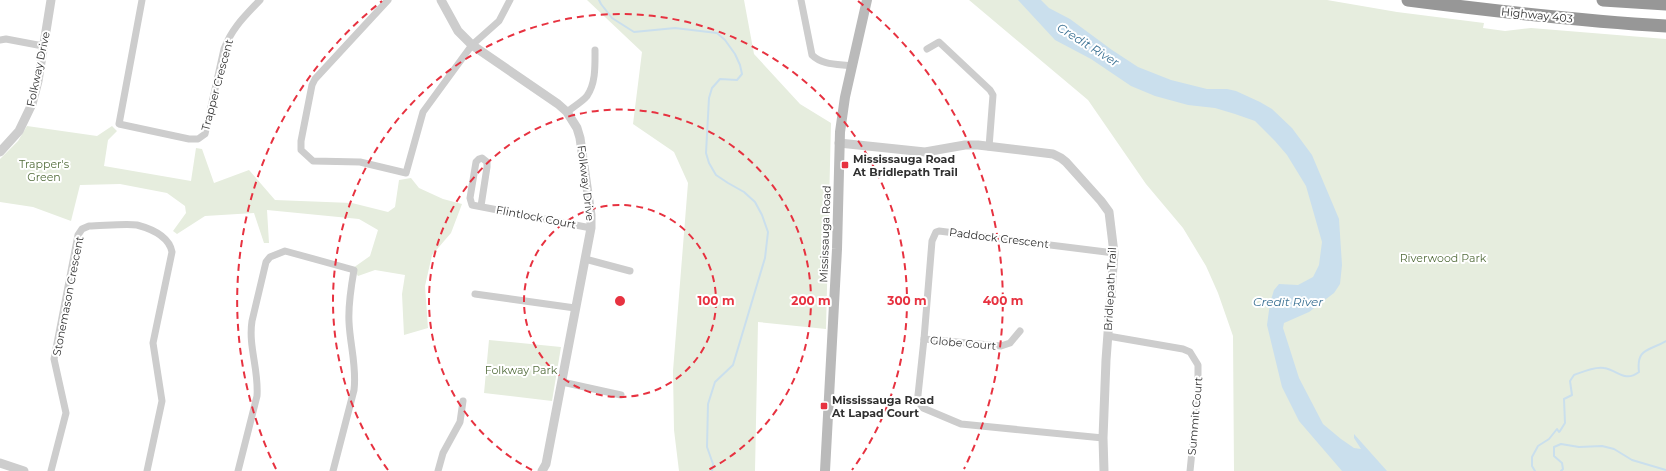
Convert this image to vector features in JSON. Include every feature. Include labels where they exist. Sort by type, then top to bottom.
[{"type":"highway","name":"Highway 403","points":[[1408,0],[1512,14],[1666,26]]},
{"type":"highway","points":[[1603,0],[1666,4]]},
{"type":"main road","name":"Mississauga Road","points":[[826,471],[836,249],[839,143],[842,112],[867,0]]},
{"type":"street","name":"Folkway Drive","points":[[0,152],[15,137],[28,114],[38,81],[52,0]]},
{"type":"street","name":"Trapper Crescent","points":[[142,0],[119,124],[194,139],[198,139],[205,134],[224,50],[229,37],[235,26],[260,0]]},
{"type":"street","points":[[388,0],[315,79],[312,85],[301,141],[301,150],[313,160],[360,162],[406,173],[423,112],[472,45],[499,21],[510,0]]},
{"type":"street","name":"Folkway Drive","points":[[441,0],[458,30],[472,45],[558,104],[567,112],[577,128],[583,149],[592,228],[575,308],[546,464],[542,471]]},
{"type":"street","points":[[801,0],[812,55],[817,60],[824,62],[852,66]]},
{"type":"street","points":[[0,40],[6,39],[43,46]]},
{"type":"street","points":[[927,49],[939,42],[990,90],[993,96],[989,147]]},
{"type":"street","points":[[567,112],[586,96],[591,88],[595,74],[596,50]]},
{"type":"street","name":"Bridlepath Trail","points":[[839,143],[924,152],[951,149],[965,145],[978,145],[1053,154],[1061,158],[1101,201],[1109,212],[1114,253],[1103,438],[1104,471]]},
{"type":"street","name":"Flintlock Court","points":[[481,206],[487,162],[482,158],[476,162],[470,198],[472,205],[592,228]]},
{"type":"street","name":"Stonemason Crescent","points":[[51,471],[66,413],[54,359],[78,235],[82,229],[89,226],[136,225],[160,234],[171,244],[172,252],[153,343],[162,401],[147,471]]},
{"type":"street","name":"Paddock Crescent","points":[[1103,438],[961,424],[923,408],[918,401],[918,395],[932,242],[936,232],[939,231],[1114,253]]},
{"type":"street","points":[[238,471],[258,386],[250,330],[266,262],[270,257],[285,251],[354,270],[348,300],[348,312],[356,377],[333,471]]},
{"type":"street","points":[[585,259],[630,270]]},
{"type":"street","points":[[475,294],[575,308]]},
{"type":"street","name":"Globe Court","points":[[924,339],[1001,346],[1010,343],[1020,331]]},
{"type":"street","name":"Summit Court","points":[[1108,336],[1183,349],[1190,352],[1194,357],[1198,365],[1198,393],[1190,471]]},
{"type":"street","points":[[562,382],[620,395]]},
{"type":"street","points":[[438,471],[443,453],[460,422],[463,402]]},
{"type":"street","points":[[0,463],[24,471]]},
{"type":"green space","points":[[587,0],[744,0],[754,54],[800,104],[831,123],[826,329],[758,322],[755,471],[679,471],[674,430],[673,371],[688,183],[674,152],[633,124],[642,52]]},
{"type":"green space","name":"Riverwood Park","points":[[969,0],[1327,0],[1397,12],[1484,23],[1483,28],[1505,31],[1531,28],[1666,39],[1666,471],[1234,471],[1233,336],[1218,293],[1206,266],[1183,228],[1146,184],[1088,100]]},
{"type":"green space","name":"Trapper's Green","points":[[27,126],[97,136],[112,126],[117,131],[108,140],[104,166],[191,181],[196,148],[202,149],[214,183],[249,170],[275,200],[352,203],[388,212],[395,207],[399,180],[411,178],[419,188],[443,199],[462,204],[451,233],[432,255],[425,286],[428,328],[404,335],[402,294],[405,275],[375,270],[358,276],[353,268],[370,256],[378,230],[359,219],[267,210],[269,243],[264,243],[254,213],[205,216],[177,234],[173,231],[186,213],[185,206],[167,193],[120,184],[80,185],[71,221],[33,207],[0,202],[0,159],[18,141]]},
{"type":"green space","name":"Folkway Park","points":[[489,340],[561,347],[552,401],[484,393]]},
{"type":"water","name":"Credit River","points":[[1018,0],[1041,0],[1049,8],[1070,19],[1138,67],[1171,80],[1207,89],[1227,89],[1236,91],[1260,102],[1272,109],[1292,128],[1312,155],[1339,219],[1342,265],[1340,284],[1334,293],[1309,312],[1284,323],[1283,328],[1299,378],[1323,424],[1354,448],[1361,449],[1354,438],[1354,434],[1387,471],[1342,471],[1299,421],[1282,387],[1267,325],[1270,303],[1274,290],[1279,284],[1298,285],[1313,277],[1319,265],[1322,242],[1306,186],[1287,155],[1255,121],[1215,108],[1188,105],[1155,96],[1131,86],[1091,59],[1055,40]]},
{"type":"waterway","points":[[599,0],[612,18],[634,32],[675,28],[717,33],[725,40],[735,54],[740,65],[742,74],[737,80],[720,79],[712,88],[709,98],[706,153],[709,163],[716,175],[744,192],[755,202],[762,215],[768,232],[765,258],[733,365],[715,382],[708,404],[707,447],[713,464],[712,471]]},
{"type":"waterway","points":[[1535,471],[1532,466],[1532,457],[1538,446],[1549,439],[1557,429],[1559,432],[1565,423],[1564,399],[1572,395],[1570,381],[1574,375],[1597,368],[1609,369],[1625,376],[1634,375],[1639,372],[1639,364],[1642,354],[1645,351],[1666,341]]},
{"type":"waterway","points":[[1561,471],[1563,469],[1562,463],[1554,456],[1554,447],[1561,444],[1579,447],[1602,446],[1614,449],[1632,460],[1666,470]]},
{"type":"place","name":"Mississauga Road At Bridlepath Trail","points":[[845,165]]},
{"type":"place","name":"Mississauga Road At Lapad Court","points":[[824,406]]}]
